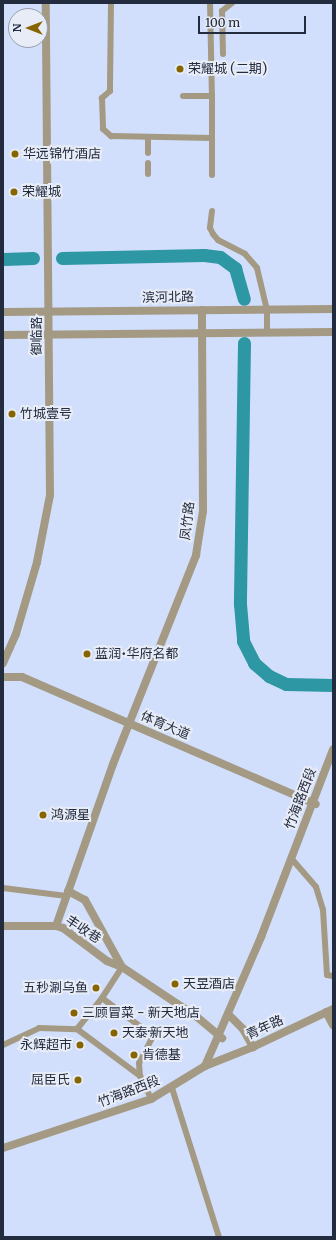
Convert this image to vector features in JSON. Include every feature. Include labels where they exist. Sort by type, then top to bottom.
[{"type":"street","name":"御临路","points":[[3,662],[16,634],[36,562],[50,495],[46,3]]},
{"type":"street","points":[[111,3],[110,91],[102,98],[103,129],[111,136],[212,138]]},
{"type":"street","points":[[210,3],[212,174]]},
{"type":"street","points":[[223,54],[222,11],[232,3]]},
{"type":"street","points":[[183,96],[212,96]]},
{"type":"street","points":[[148,137],[148,153]]},
{"type":"street","points":[[148,163],[148,174]]},
{"type":"street","points":[[212,211],[210,228],[213,234],[218,240],[245,254],[257,268],[265,310],[266,333]]},
{"type":"street","name":"滨河北路","points":[[3,312],[333,309]]},
{"type":"street","name":"凤竹路","points":[[56,926],[129,723],[196,555],[203,511],[202,310]]},
{"type":"street","points":[[3,335],[333,332]]},
{"type":"street","name":"体育大道","points":[[3,676],[22,677],[314,803]]},
{"type":"street","name":"竹海路西段","points":[[3,1148],[151,1099],[172,1088],[208,1064],[230,1016],[293,860],[333,751]]},
{"type":"street","name":"竹海路西段","points":[[314,803],[333,761]]},
{"type":"street","points":[[293,860],[316,886],[323,910],[327,975],[333,976]]},
{"type":"street","points":[[3,888],[67,893]]},
{"type":"street","name":"丰收巷","points":[[67,893],[85,900],[122,967]]},
{"type":"street","name":"丰收巷","points":[[3,926],[56,926],[63,928],[107,961],[122,967],[197,1017],[220,1037]]},
{"type":"street","points":[[77,1029],[102,998],[122,967]]},
{"type":"street","points":[[102,998],[153,1036],[139,1063],[140,1076],[151,1099]]},
{"type":"street","points":[[330,1011],[333,1024]]},
{"type":"street","name":"青年路","points":[[208,1064],[253,1048],[330,1011]]},
{"type":"street","points":[[230,1016],[243,1029],[253,1048]]},
{"type":"street","points":[[3,1045],[39,1028],[77,1029],[140,1076]]},
{"type":"street","points":[[172,1088],[219,1237]]},
{"type":"waterway","points":[[62,258],[204,255],[220,257],[235,268],[244,299]]},
{"type":"waterway","points":[[3,259],[33,258]]},
{"type":"waterway","points":[[244,343],[240,604],[243,641],[254,663],[269,676],[286,684],[333,685]]},
{"type":"place","name":"荣耀城 (二期)","points":[[180,69]]},
{"type":"place","name":"华远锦竹酒店","points":[[15,154]]},
{"type":"place","name":"荣耀城","points":[[14,192]]},
{"type":"place","name":"竹城壹号","points":[[12,414]]},
{"type":"place","name":"蓝润•华府名都","points":[[87,654]]},
{"type":"place","name":"鸿源星","points":[[43,815]]},
{"type":"place","name":"天昱酒店","points":[[175,984]]},
{"type":"place","name":"五秒涮乌鱼","points":[[96,988]]},
{"type":"place","name":"三顾冒菜 - 新天地店","points":[[74,1013]]},
{"type":"place","name":"天泰·新天地","points":[[114,1033]]},
{"type":"place","name":"永辉超市","points":[[80,1045]]},
{"type":"place","name":"肯德基","points":[[134,1055]]},
{"type":"place","name":"屈臣氏","points":[[78,1080]]}]
